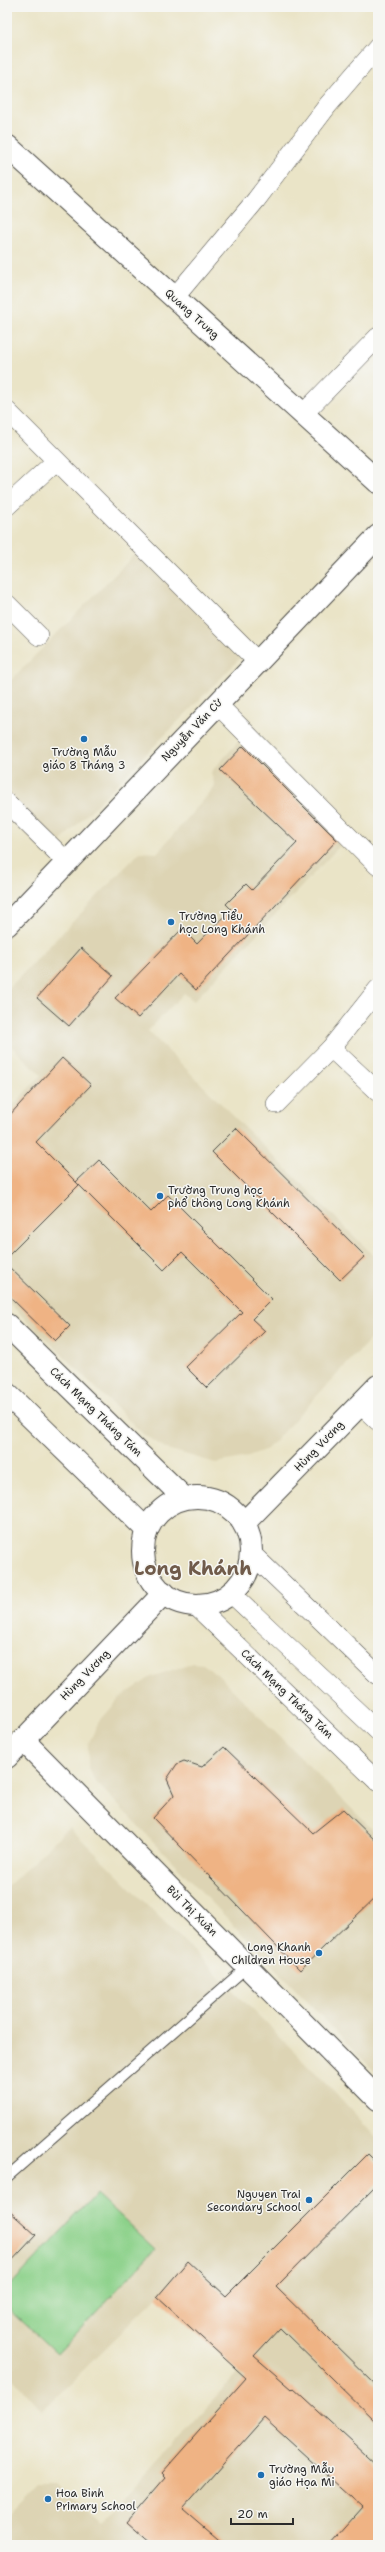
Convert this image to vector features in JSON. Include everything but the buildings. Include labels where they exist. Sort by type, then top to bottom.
[{"type":"street","points":[[174,298],[256,200],[328,105],[378,47]]},
{"type":"street","name":"Quang Trung","points":[[7,146],[378,482]]},
{"type":"street","points":[[303,414],[378,337]]},
{"type":"street","points":[[7,411],[258,662]]},
{"type":"street","points":[[7,506],[56,461]]},
{"type":"street","name":"Nguyễn Văn Cừ","points":[[7,925],[378,536]]},
{"type":"street","points":[[7,604],[39,636]]},
{"type":"street","points":[[218,704],[378,866]]},
{"type":"street","points":[[7,803],[67,862]]},
{"type":"street","points":[[276,1104],[331,1048],[378,989]]},
{"type":"street","points":[[331,1048],[378,1092]]},
{"type":"street","name":"Cách Mạng Tháng Tám","points":[[7,1325],[184,1498]]},
{"type":"street","name":"Hùng Vương","points":[[244,1523],[378,1386]]},
{"type":"street","points":[[7,1394],[147,1530]]},
{"type":"street","points":[[360,1404],[378,1421]]},
{"type":"street","points":[[184,1498],[207,1498],[228,1506],[244,1523],[250,1538],[252,1554],[246,1574],[231,1593],[220,1600],[195,1605],[178,1602],[164,1593],[149,1576],[143,1553],[147,1530],[162,1509],[184,1498]]},
{"type":"street","points":[[252,1554],[378,1675]]},
{"type":"street","name":"Hùng Vương","points":[[7,1757],[164,1593]]},
{"type":"street","points":[[231,1593],[378,1731]]},
{"type":"street","name":"Cách Mạng Tháng Tám","points":[[195,1605],[378,1782]]},
{"type":"street","name":"Bùi Thị Xuân","points":[[23,1740],[378,2099]]},
{"type":"lane","points":[[7,2177],[247,1967]]},
{"type":"shaded area","name":"Trường Mẫu giáo 8 Tháng 3","points":[[146,543],[252,646],[58,844],[7,795],[7,684]]},
{"type":"shaded area","name":"Trường Trung học phổ thông Long Khánh","points":[[241,739],[348,837],[194,1001],[184,993],[148,1031],[378,1260],[378,1331],[267,1449],[243,1458],[216,1463],[167,1449],[144,1435],[7,1301],[7,1112],[41,1075],[7,1042],[7,990],[140,852],[157,853],[215,787],[211,772]]},
{"type":"shaded area","name":"Long Khanh Children House","points":[[193,1663],[203,1664],[218,1675],[378,1835],[378,2072],[374,2071],[94,1780],[88,1765],[88,1745],[98,1723],[120,1698],[151,1677]]},
{"type":"shaded area","points":[[69,1827],[333,2090],[378,2139],[378,2545],[7,2545],[7,2514],[37,2483],[56,2483],[101,2523],[271,2337],[188,2261],[157,2297],[42,2411],[7,2371],[7,1887]]},
{"type":"green space","points":[[96,2194],[155,2249],[57,2354],[7,2307],[7,2289]]},
{"type":"place","name":"Trường Mẫu giáo 8 Tháng 3","points":[[84,739]]},
{"type":"place","name":"Trường Tiểu học Long Khánh","points":[[171,922]]},
{"type":"place","name":"Trường Trung học phổ thông Long Khánh","points":[[160,1196]]},
{"type":"place","name":"Long Khanh Children House","points":[[319,1953]]},
{"type":"place","name":"Nguyen Trai Secondary School","points":[[309,2200]]},
{"type":"place","name":"Trường Mẫu giáo Họa Mi","points":[[261,2475]]},
{"type":"place","name":"Hoa Binh Primary School","points":[[48,2499]]},
{"type":"district","name":"Long Khánh","points":[[193,1568]]}]
